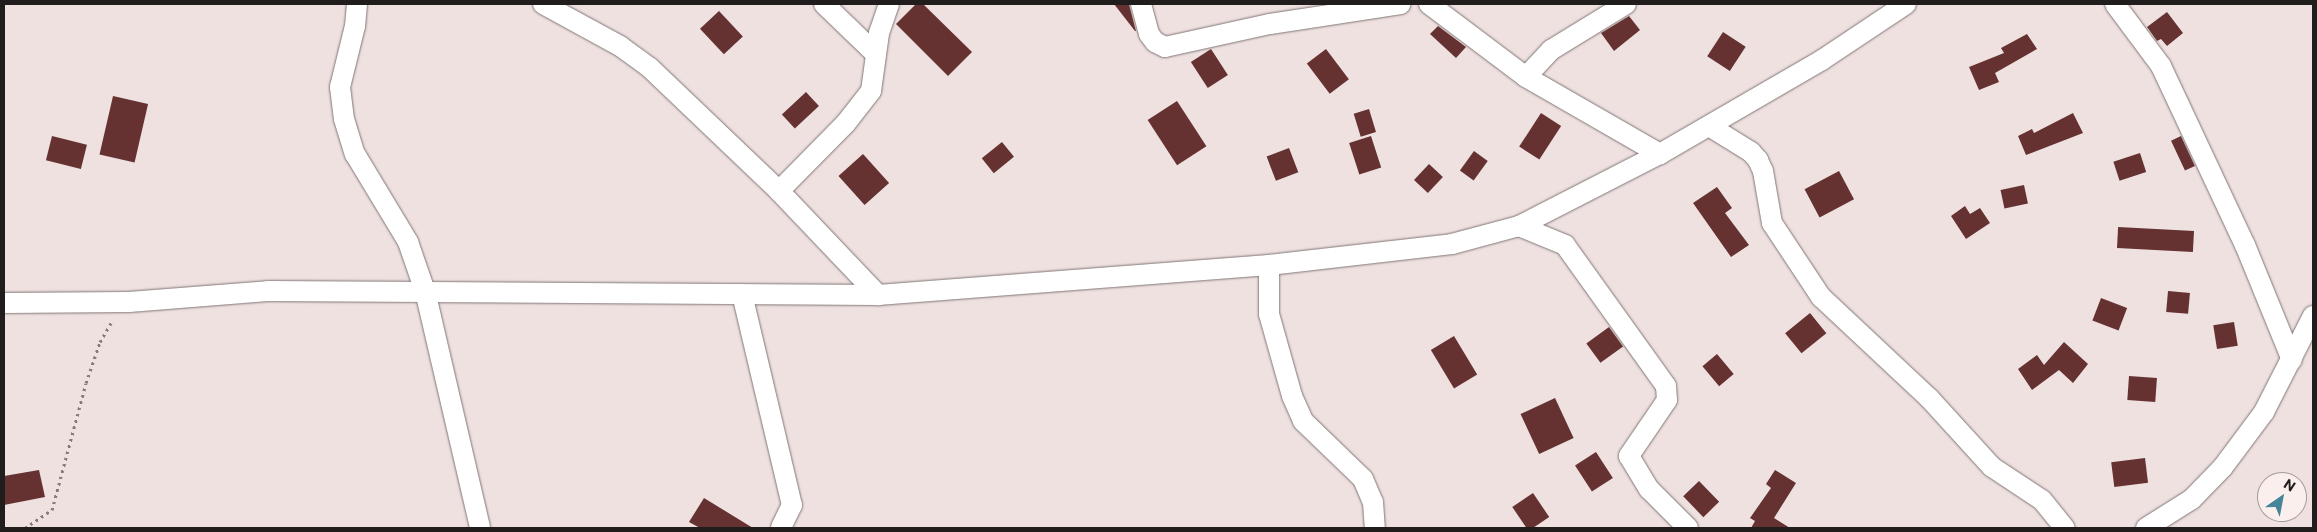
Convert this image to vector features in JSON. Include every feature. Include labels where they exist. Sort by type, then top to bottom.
[{"type":"street","points":[[357,4],[355,26],[340,88],[344,119],[355,154],[408,242],[425,291],[480,528]]},
{"type":"street","points":[[543,4],[620,46],[650,68],[779,192],[878,295]]},
{"type":"street","points":[[824,4],[876,54]]},
{"type":"street","points":[[779,192],[846,123],[871,91],[879,33],[889,4]]},
{"type":"street","points":[[1141,4],[1149,34],[1155,42],[1165,47],[1270,24],[1400,4]]},
{"type":"street","points":[[1429,4],[1526,77],[1660,154]]},
{"type":"street","points":[[1526,77],[1551,50],[1626,4]]},
{"type":"street","points":[[4,303],[129,302],[268,291],[878,295],[1269,265],[1452,244],[1519,226],[1660,154],[1822,60],[1906,4]]},
{"type":"street","points":[[2115,4],[2161,66],[2245,245],[2292,360]]},
{"type":"street","points":[[1709,126],[1751,152],[1758,160],[1764,171],[1772,222],[1821,297],[1929,398],[1992,467],[2042,500],[2064,528]]},
{"type":"street","points":[[1519,226],[1565,245],[1666,386],[1667,400],[1629,456],[1649,489],[1688,528]]},
{"type":"street","points":[[1269,265],[1269,314],[1292,396],[1303,421],[1363,479],[1372,502],[1375,528]]},
{"type":"street","points":[[742,294],[792,506],[781,528]]},
{"type":"street","points":[[2146,528],[2192,499],[2223,467],[2264,412],[2313,316]]},
{"type":"path","points":[[25,528],[52,510],[100,342],[129,302]]},
{"type":"building","points":[[916,4],[923,4],[972,52],[948,76],[896,24]]},
{"type":"building","points":[[1114,4],[1129,4],[1136,31],[1135,31]]},
{"type":"building","points":[[719,11],[743,37],[724,54],[700,29]]},
{"type":"building","points":[[2167,12],[2183,33],[2167,46],[2161,39],[2157,41],[2147,27]]},
{"type":"building","points":[[1629,16],[1640,30],[1614,51],[1601,33]]},
{"type":"building","points":[[1438,26],[1466,47],[1456,58],[1430,34]]},
{"type":"building","points":[[1723,32],[1746,47],[1730,71],[1707,56]]},
{"type":"building","points":[[2027,34],[2037,49],[1995,73],[1999,82],[1979,90],[1969,67],[2004,53],[2001,48]]},
{"type":"building","points":[[1211,49],[1228,75],[1208,88],[1191,62]]},
{"type":"building","points":[[1326,49],[1349,79],[1330,94],[1307,63]]},
{"type":"building","points":[[806,92],[819,106],[795,128],[782,115]]},
{"type":"building","points":[[113,96],[148,104],[135,163],[100,154]]},
{"type":"building","points":[[1177,101],[1206,146],[1177,165],[1148,120]]},
{"type":"building","points":[[1369,109],[1376,132],[1361,137],[1354,114]]},
{"type":"building","points":[[1541,113],[1561,126],[1539,160],[1519,147]]},
{"type":"building","points":[[2073,113],[2083,133],[2026,155],[2018,136],[2032,129],[2034,133]]},
{"type":"building","points":[[52,136],[87,145],[81,169],[46,160]]},
{"type":"building","points":[[1371,136],[1381,167],[1359,174],[1349,143]]},
{"type":"building","points":[[2181,136],[2195,166],[2185,171],[2171,141]]},
{"type":"building","points":[[1002,142],[1014,157],[994,173],[982,158]]},
{"type":"building","points":[[1289,148],[1298,172],[1276,181],[1267,157]]},
{"type":"building","points":[[1474,151],[1488,161],[1474,180],[1460,170]]},
{"type":"building","points":[[2140,153],[2146,172],[2120,181],[2113,162]]},
{"type":"building","points":[[863,154],[889,183],[865,205],[838,176]]},
{"type":"building","points":[[1429,164],[1443,177],[1428,193],[1414,180]]},
{"type":"building","points":[[1839,171],[1854,199],[1820,218],[1805,189]]},
{"type":"building","points":[[2024,185],[2028,204],[2004,209],[2001,190]]},
{"type":"building","points":[[1717,187],[1732,208],[1725,213],[1749,245],[1731,257],[1693,203]]},
{"type":"building","points":[[1965,206],[1970,214],[1980,208],[1990,223],[1966,239],[1951,216]]},
{"type":"building","points":[[2118,227],[2194,231],[2193,252],[2117,248]]},
{"type":"building","points":[[2168,291],[2190,293],[2188,314],[2166,312]]},
{"type":"building","points":[[2101,298],[2127,308],[2119,330],[2092,320]]},
{"type":"building","points":[[1810,313],[1826,333],[1801,353],[1785,333]]},
{"type":"building","points":[[2234,322],[2238,346],[2217,349],[2213,325]]},
{"type":"building","points":[[1609,327],[1623,346],[1600,363],[1586,343]]},
{"type":"building","points":[[1454,336],[1477,375],[1454,388],[1431,350]]},
{"type":"building","points":[[2064,342],[2088,364],[2073,383],[2059,370],[2032,390],[2018,369],[2037,355],[2044,365]]},
{"type":"building","points":[[1717,354],[1734,374],[1719,386],[1702,366]]},
{"type":"building","points":[[2129,376],[2157,378],[2155,402],[2127,400]]},
{"type":"building","points":[[1555,398],[1574,438],[1539,454],[1521,414]]},
{"type":"building","points":[[1596,452],[1613,478],[1592,492],[1575,466]]},
{"type":"building","points":[[2145,458],[2148,483],[2114,487],[2111,462]]},
{"type":"building","points":[[39,470],[45,497],[4,505],[4,476]]},
{"type":"building","points":[[1775,470],[1796,483],[1774,518],[1790,528],[1751,528],[1755,521],[1750,518],[1771,488],[1766,484]]},
{"type":"building","points":[[1699,481],[1719,502],[1703,517],[1683,496]]},
{"type":"building","points":[[1533,493],[1549,517],[1533,528],[1526,528],[1512,507]]},
{"type":"building","points":[[704,498],[753,528],[700,528],[689,522]]}]
